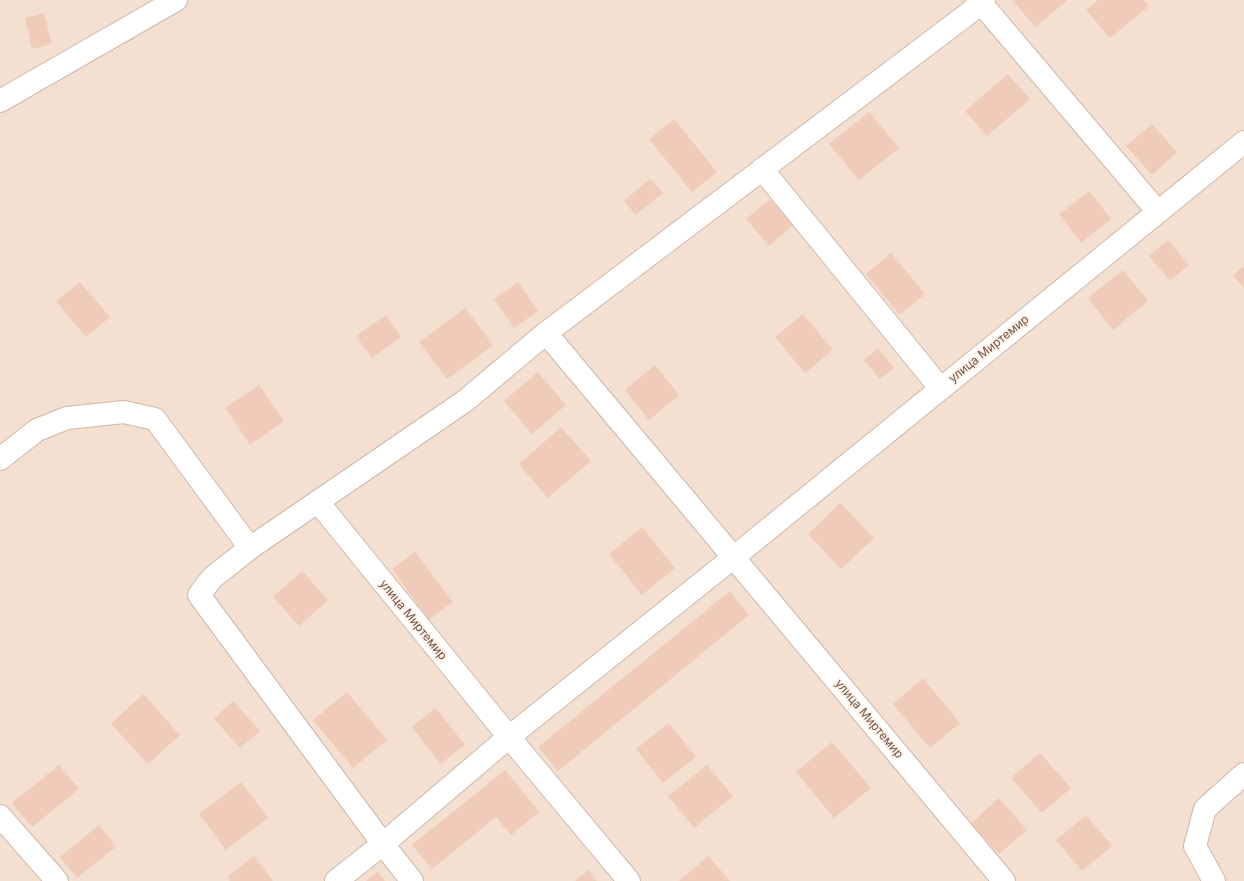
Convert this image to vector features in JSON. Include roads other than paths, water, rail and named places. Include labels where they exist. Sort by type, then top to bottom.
[{"type":"street","points":[[0,101],[176,0]]},
{"type":"street","points":[[412,881],[199,595],[212,578],[250,548],[465,401],[546,333],[969,13],[982,1],[1158,212]]},
{"type":"street","name":"улица Миртемир","points":[[336,881],[383,844],[508,737],[734,557],[1244,142]]},
{"type":"street","points":[[762,169],[941,389]]},
{"type":"street","name":"улица Миртемир","points":[[546,333],[1004,881]]},
{"type":"street","points":[[0,459],[37,430],[66,418],[124,412],[155,419],[250,548]]},
{"type":"street","name":"улица Миртемир","points":[[318,502],[508,737],[629,881]]},
{"type":"street","points":[[1214,881],[1195,846],[1204,809],[1244,774]]},
{"type":"street","points":[[0,816],[57,881]]}]
